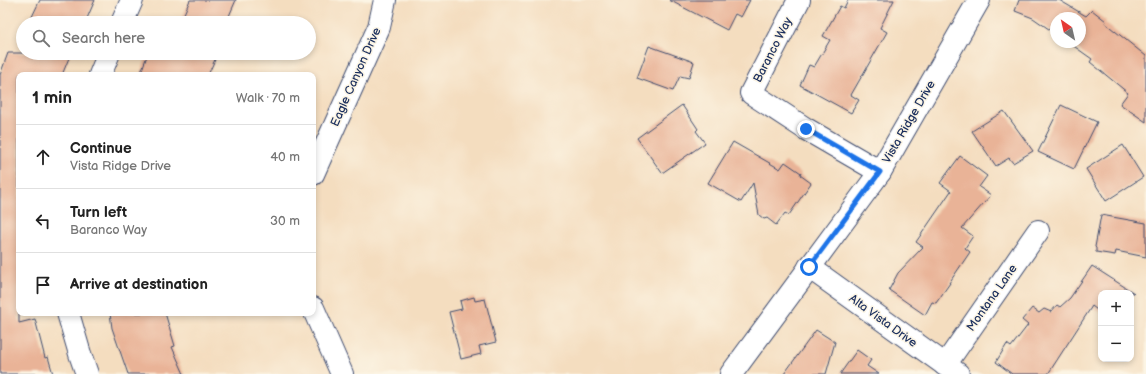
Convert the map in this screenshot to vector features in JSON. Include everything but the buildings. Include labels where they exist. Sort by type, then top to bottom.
[{"type":"street","points":[[125,16],[132,0]]},
{"type":"street","name":"Eagle Canyon Drive","points":[[316,167],[379,27],[385,0]]},
{"type":"street","name":"Baranco Way","points":[[799,0],[751,92],[806,129],[880,172]]},
{"type":"street","name":"Vista Ridge Drive","points":[[731,374],[880,172],[979,0]]},
{"type":"street","points":[[101,72],[106,60]]},
{"type":"street","name":"Montana Lane","points":[[951,369],[1038,231]]},
{"type":"street","name":"Alta Vista Drive","points":[[809,267],[951,369]]},
{"type":"street","points":[[316,315],[342,374]]},
{"type":"street","points":[[69,316],[87,374]]},
{"type":"route","points":[[806,129],[880,172],[809,267]]}]
